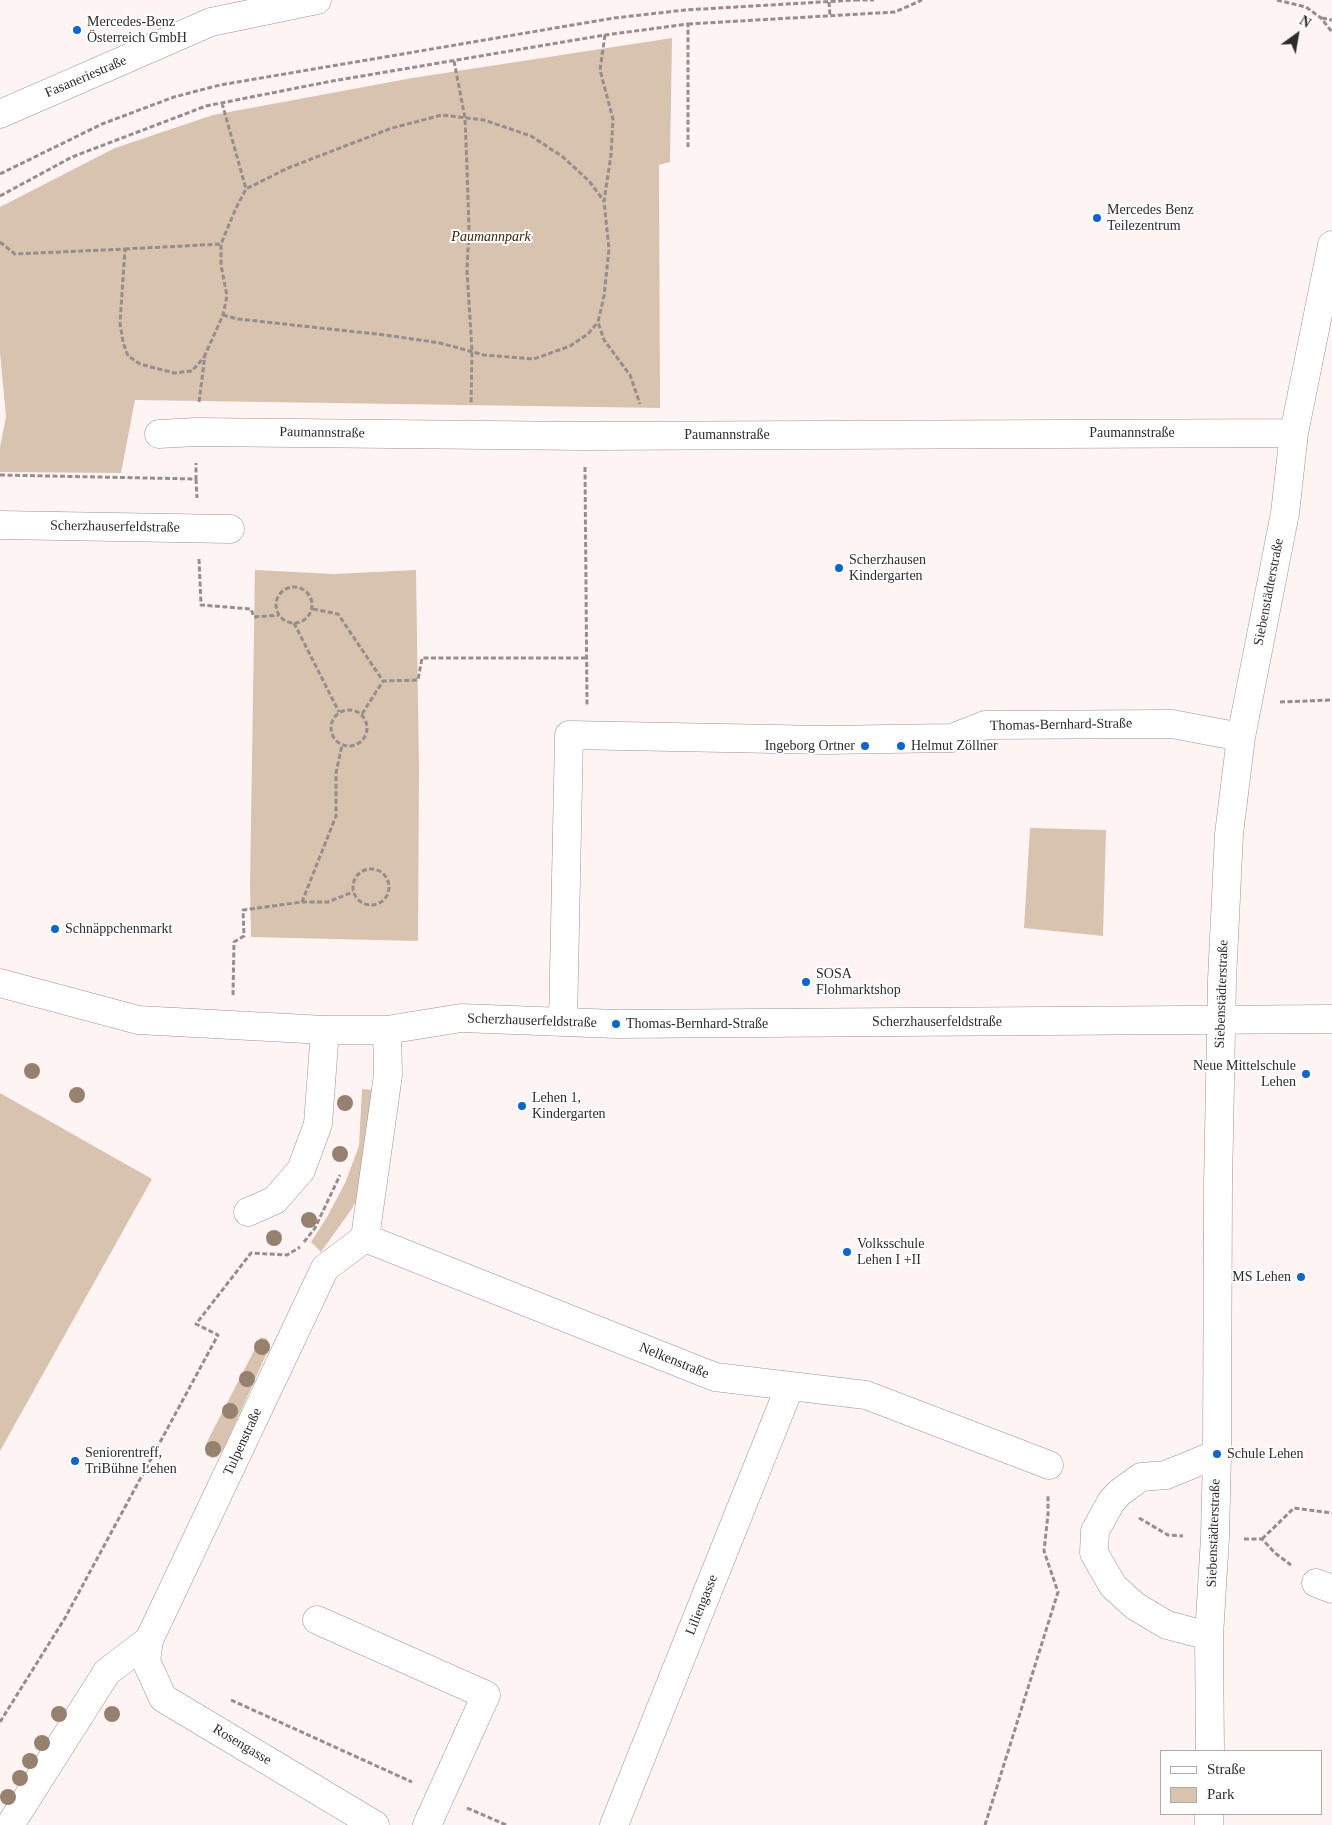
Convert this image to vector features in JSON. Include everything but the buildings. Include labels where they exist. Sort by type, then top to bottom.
[{"type":"street","name":"Fasaneriestraße","points":[[0,114],[211,22],[317,0]]},
{"type":"street","name":"Siebenstädterstraße","points":[[1210,1750],[1209,1636],[1218,1454],[1218,1185],[1221,1020],[1229,834],[1241,737],[1285,513],[1294,432],[1332,245]]},
{"type":"street","name":"Paumannstraße","points":[[159,434],[196,432],[584,436],[1294,432]]},
{"type":"street","name":"Scherzhauserfeldstraße","points":[[0,525],[230,529]]},
{"type":"street","name":"Thomas-Bernhard-Straße","points":[[569,736],[826,740],[952,738],[985,725],[1172,724],[1241,737]]},
{"type":"street","points":[[563,1022],[569,736]]},
{"type":"street","name":"Scherzhauserfeldstraße","points":[[0,983],[138,1020],[325,1030],[387,1030],[461,1018],[625,1024],[1332,1019]]},
{"type":"street","points":[[248,1212],[276,1200],[301,1170],[318,1124],[325,1030]]},
{"type":"street","points":[[365,1238],[388,1075],[387,1030]]},
{"type":"street","name":"Tulpenstraße","points":[[10,1825],[107,1672],[149,1640],[325,1268],[365,1238]]},
{"type":"street","name":"Nelkenstraße","points":[[365,1238],[715,1377],[866,1395],[1048,1465]]},
{"type":"street","name":"Liliengasse","points":[[614,1825],[790,1386]]},
{"type":"street","points":[[1209,1636],[1167,1625],[1135,1606],[1113,1586],[1094,1553],[1095,1531],[1111,1502],[1119,1493],[1141,1477],[1166,1475],[1218,1454]]},
{"type":"street","points":[[317,1620],[486,1695],[427,1825]]},
{"type":"street","name":"Rosengasse","points":[[149,1640],[146,1661],[163,1698],[375,1825]]},
{"type":"path","points":[[0,174],[102,124],[174,97],[220,85],[614,18],[686,10],[874,0]]},
{"type":"path","points":[[0,196],[72,157],[206,106],[327,82],[605,35],[688,24],[895,12],[922,0]]},
{"type":"path","points":[[1278,0],[1306,6],[1321,18],[1332,32]]},
{"type":"path","points":[[829,1],[830,16]]},
{"type":"path","points":[[1321,18],[1332,20]]},
{"type":"path","points":[[688,24],[688,146]]},
{"type":"path","points":[[223,315],[238,319],[431,341],[484,354],[534,359],[570,346],[588,334],[598,322],[604,296],[609,249],[604,201],[611,155],[613,119],[600,70],[605,35]]},
{"type":"path","points":[[454,60],[464,118],[469,220],[467,272],[472,351],[470,434]]},
{"type":"path","points":[[222,103],[246,189]]},
{"type":"path","points":[[0,475],[196,478],[196,432],[200,382],[206,355],[223,315],[227,296],[221,265],[221,244],[246,189],[288,168],[392,128],[442,115],[484,120],[531,136],[562,158],[589,181],[604,201]]},
{"type":"path","points":[[0,242],[15,254],[221,244]]},
{"type":"path","points":[[125,249],[120,323],[123,342],[128,356],[140,364],[174,373],[192,371],[206,355]]},
{"type":"path","points":[[598,322],[604,340],[630,375],[644,414],[644,435]]},
{"type":"path","points":[[569,736],[587,716],[584,436]]},
{"type":"path","points":[[290,587],[302,588],[307,592],[313,603],[313,609],[306,620],[294,623],[288,622],[276,610],[277,598],[285,589],[290,587]]},
{"type":"path","points":[[252,609],[254,617],[279,615]]},
{"type":"path","points":[[313,609],[338,614],[382,681]]},
{"type":"path","points":[[294,623],[339,712]]},
{"type":"path","points":[[382,681],[418,680],[422,658],[586,658]]},
{"type":"path","points":[[362,714],[382,681]]},
{"type":"path","points":[[1248,704],[1332,700]]},
{"type":"path","points":[[350,709],[362,714],[366,719],[367,725],[364,738],[355,745],[342,745],[333,738],[330,727],[331,721],[339,712],[350,709]]},
{"type":"path","points":[[302,902],[336,816],[336,773],[342,745]]},
{"type":"path","points":[[367,869],[379,870],[388,879],[390,885],[387,897],[377,905],[371,906],[359,902],[353,892],[354,880],[357,875],[367,869]]},
{"type":"path","points":[[232,1025],[234,942],[244,936],[243,910],[302,902],[328,902],[353,892]]},
{"type":"path","points":[[0,1722],[66,1618],[218,1335],[196,1324],[251,1253],[287,1255],[301,1246],[325,1268]]},
{"type":"path","points":[[985,1825],[1058,1592],[1044,1551],[1048,1514],[1048,1465]]},
{"type":"path","points":[[1262,1540],[1294,1508],[1332,1513]]},
{"type":"path","points":[[1215,1537],[1262,1540],[1275,1553],[1324,1586]]},
{"type":"path","points":[[226,1698],[506,1825]]},
{"type":"green space","name":"Paumannpark","points":[[672,38],[670,162],[659,165],[660,408],[135,400],[121,473],[0,472],[0,447],[6,417],[0,353],[0,207],[115,148],[213,115],[412,78]]},
{"type":"green space","points":[[255,570],[334,574],[416,570],[419,770],[418,941],[251,937],[250,884]]},
{"type":"green space","points":[[1030,828],[1106,830],[1103,936],[1024,928]]},
{"type":"green space","points":[[362,1089],[373,1090],[361,1193],[321,1252],[311,1242],[345,1183],[359,1146]]},
{"type":"green space","points":[[0,1093],[152,1179],[0,1451]]},
{"type":"green space","points":[[261,1337],[267,1339],[270,1346],[224,1448],[217,1457],[212,1458],[206,1455],[205,1448],[208,1440]]},
{"type":"place","name":"Mercedes-Benz Österreich GmbH","points":[[77,30]]},
{"type":"place","name":"Mercedes Benz Teilezentrum","points":[[1097,218]]},
{"type":"place","name":"Scherzhausen Kindergarten","points":[[839,568]]},
{"type":"place","name":"Ingeborg Ortner","points":[[865,746]]},
{"type":"place","name":"Helmut Zöllner","points":[[901,746]]},
{"type":"place","name":"Schnäppchenmarkt","points":[[55,929]]},
{"type":"place","name":"SOSA Flohmarktshop","points":[[806,982]]},
{"type":"place","name":"Thomas-Bernhard-Straße","points":[[616,1024]]},
{"type":"place","name":"Neue Mittelschule Lehen","points":[[1306,1074]]},
{"type":"place","name":"Lehen 1, Kindergarten","points":[[522,1106]]},
{"type":"place","name":"Volksschule Lehen I +II","points":[[847,1252]]},
{"type":"place","name":"MS Lehen","points":[[1301,1277]]},
{"type":"place","name":"Schule Lehen","points":[[1217,1454]]},
{"type":"place","name":"Seniorentreff, TriBühne Lehen","points":[[75,1461]]}]
